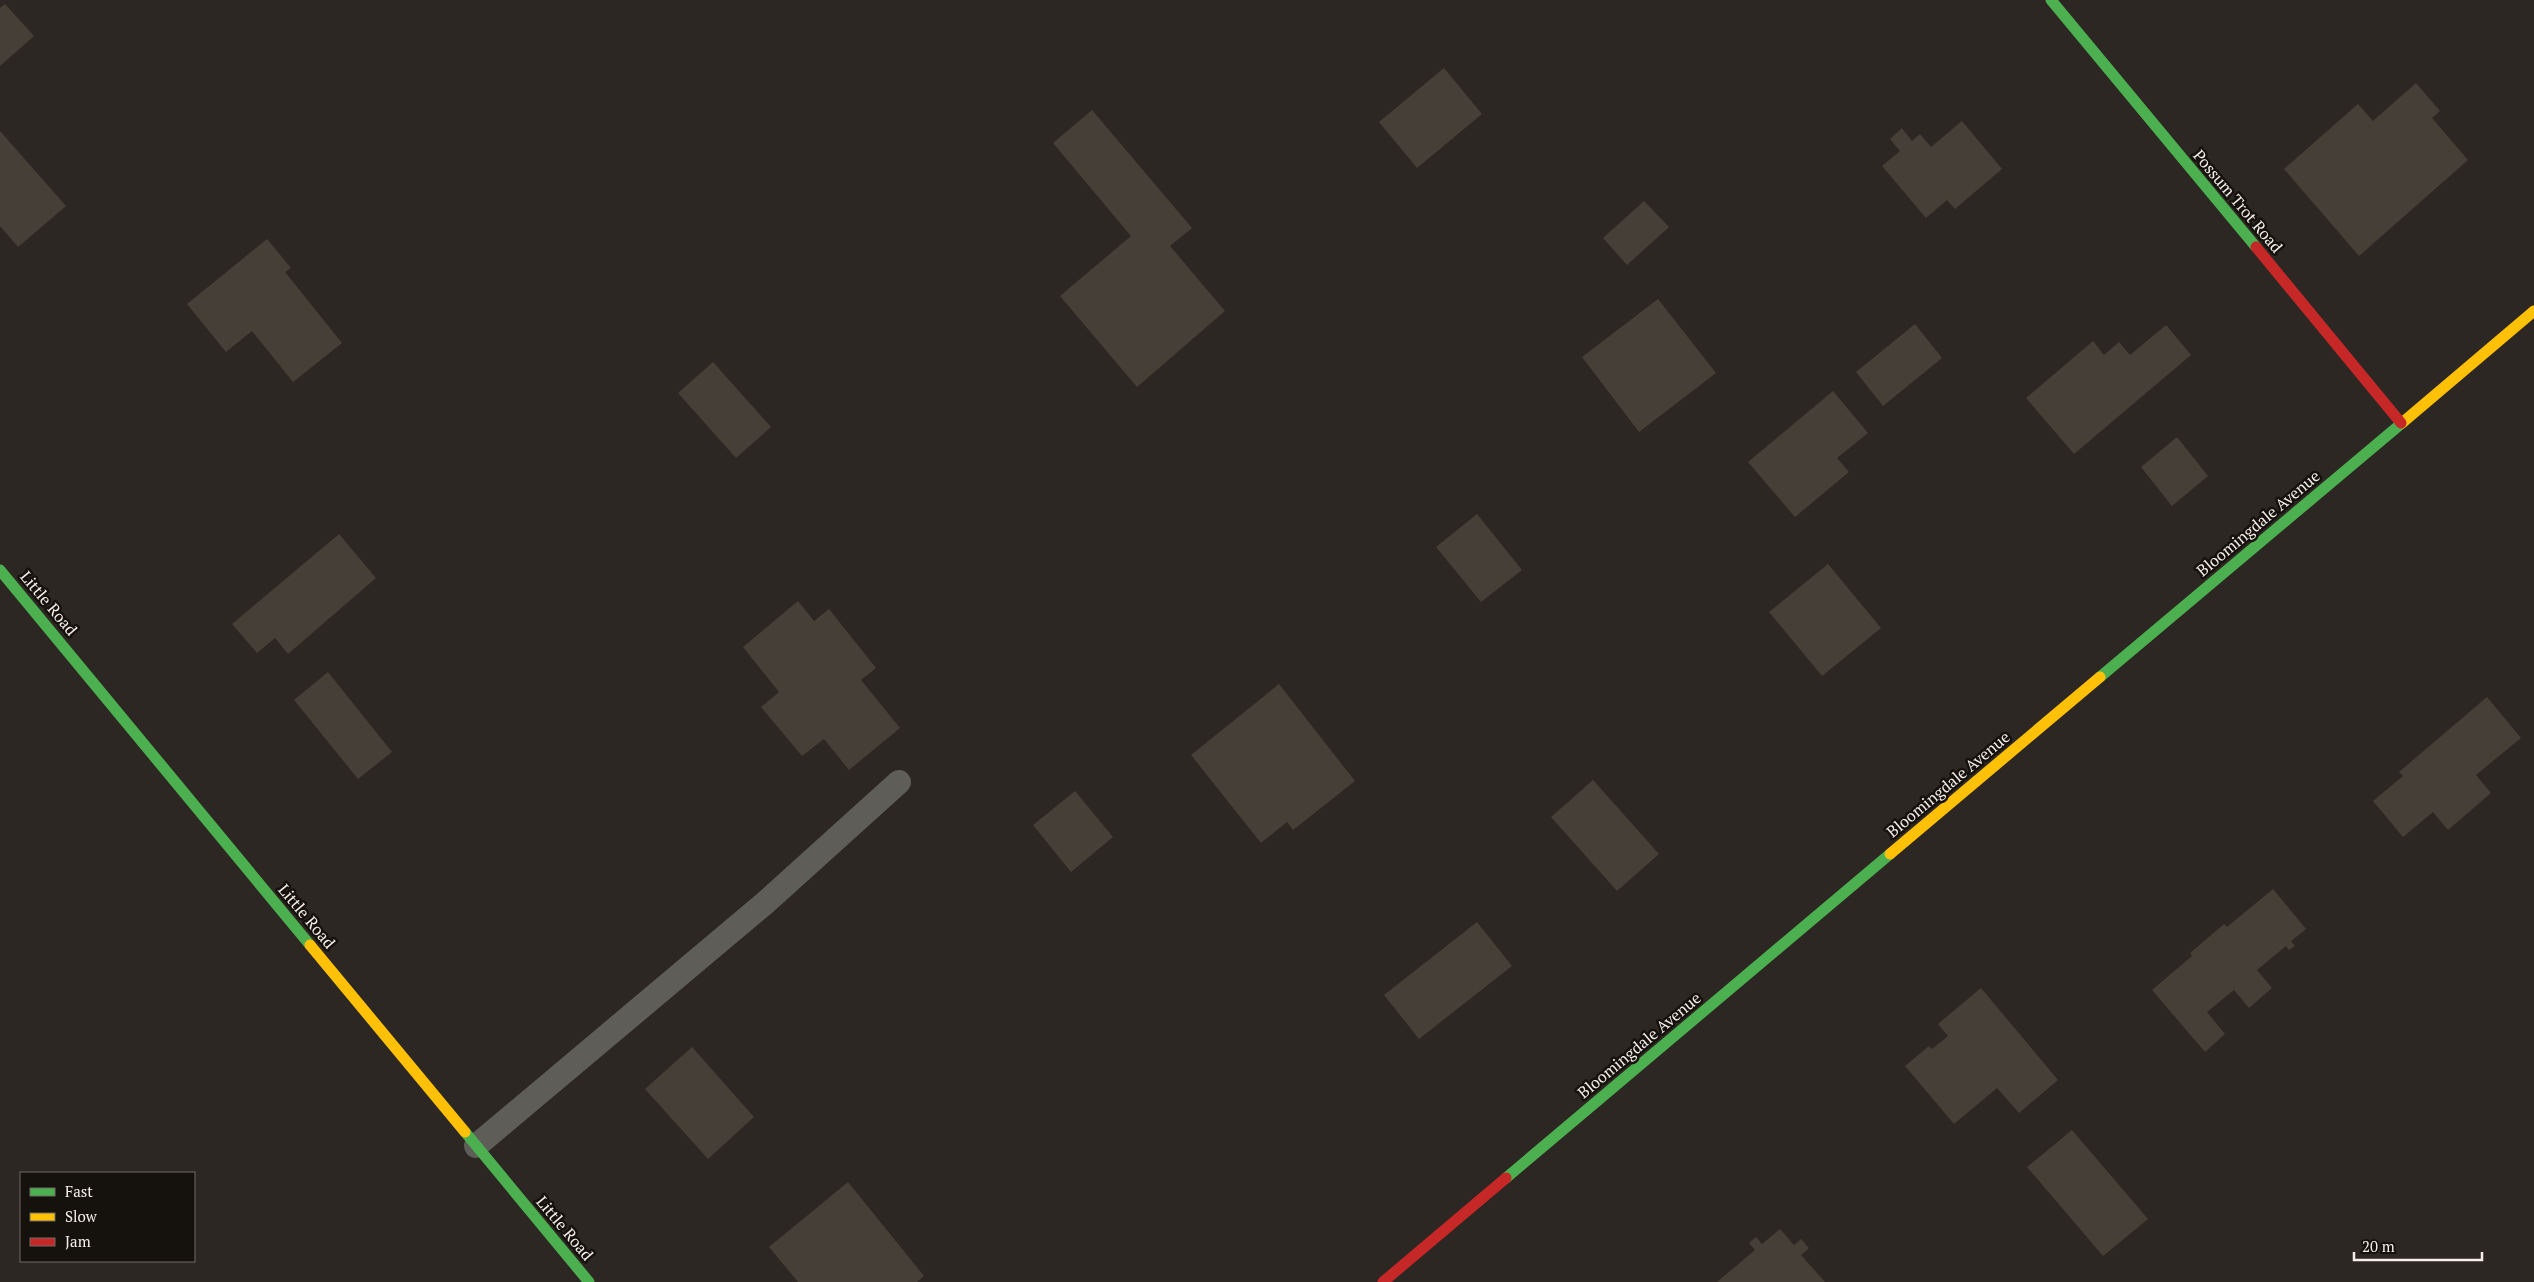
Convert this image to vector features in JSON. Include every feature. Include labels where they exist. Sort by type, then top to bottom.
[{"type":"street","name":"Possum Trot Road","points":[[2051,0],[2400,423]]},
{"type":"street","name":"Bloomingdale Avenue","points":[[1383,1282],[2534,311]]},
{"type":"street","name":"Little Road","points":[[0,570],[589,1282]]},
{"type":"lane","points":[[476,1146],[765,903],[900,782]]},
{"type":"building","points":[[5,4],[34,36],[0,66],[0,8]]},
{"type":"building","points":[[1444,68],[1482,114],[1417,168],[1379,122]]},
{"type":"building","points":[[2416,83],[2440,111],[2432,118],[2468,160],[2359,256],[2284,169],[2358,104],[2373,121]]},
{"type":"building","points":[[1092,110],[1192,228],[1170,246],[1225,311],[1137,387],[1060,296],[1131,236],[1053,143]]},
{"type":"building","points":[[1962,121],[2002,169],[1955,209],[1947,200],[1926,218],[1882,166],[1900,151],[1890,139],[1902,128],[1912,141],[1920,134],[1931,147]]},
{"type":"building","points":[[0,131],[66,206],[18,247],[0,226]]},
{"type":"building","points":[[1644,201],[1669,227],[1627,265],[1603,238]]},
{"type":"building","points":[[267,239],[291,268],[285,272],[342,343],[293,382],[252,331],[226,352],[187,304]]},
{"type":"building","points":[[1658,299],[1716,373],[1639,432],[1582,357]]},
{"type":"building","points":[[1915,324],[1942,358],[1883,406],[1856,372]]},
{"type":"building","points":[[2166,325],[2191,355],[2074,454],[2026,398],[2093,341],[2104,355],[2119,342],[2130,355]]},
{"type":"building","points":[[713,362],[771,427],[736,458],[678,393]]},
{"type":"building","points":[[1833,391],[1868,433],[1837,458],[1849,472],[1795,517],[1748,462]]},
{"type":"building","points":[[2177,437],[2208,476],[2172,506],[2141,467]]},
{"type":"building","points":[[1477,514],[1522,570],[1481,602],[1436,547]]},
{"type":"building","points":[[339,534],[376,578],[288,654],[275,638],[257,653],[232,624]]},
{"type":"building","points":[[1828,564],[1881,628],[1822,676],[1769,612]]},
{"type":"building","points":[[798,601],[814,621],[829,609],[876,668],[861,680],[900,728],[849,770],[824,739],[802,756],[761,707],[779,692],[743,647]]},
{"type":"building","points":[[328,672],[392,752],[358,779],[294,700]]},
{"type":"building","points":[[1279,684],[1355,781],[1293,830],[1287,822],[1261,843],[1191,755]]},
{"type":"building","points":[[2487,697],[2521,738],[2476,775],[2491,793],[2448,830],[2433,812],[2403,837],[2373,801],[2403,776],[2399,772]]},
{"type":"building","points":[[1593,780],[1659,854],[1617,891],[1551,817]]},
{"type":"building","points":[[1075,791],[1113,837],[1071,872],[1033,825]]},
{"type":"building","points":[[2273,889],[2306,929],[2291,941],[2295,946],[2289,950],[2286,946],[2257,970],[2272,988],[2249,1008],[2234,990],[2207,1012],[2225,1034],[2205,1052],[2152,990],[2192,956],[2190,953],[2224,924],[2227,927]]},
{"type":"building","points":[[1477,922],[1512,966],[1419,1039],[1384,995]]},
{"type":"building","points":[[1981,988],[2058,1080],[2019,1113],[1997,1088],[1954,1124],[1905,1066],[1929,1046],[1932,1049],[1948,1036],[1938,1024]]},
{"type":"building","points":[[692,1047],[754,1117],[708,1159],[645,1089]]},
{"type":"building","points":[[2072,1130],[2148,1219],[2103,1256],[2027,1167]]},
{"type":"building","points":[[848,1182],[924,1276],[917,1282],[798,1282],[769,1247]]},
{"type":"building","points":[[1780,1229],[1794,1245],[1801,1239],[1809,1248],[1801,1255],[1825,1282],[1717,1282],[1755,1250],[1749,1243],[1756,1237],[1762,1244]]},
{"type":"traffic: fast","points":[[2051,0],[2256,247]]},
{"type":"traffic: fast","points":[[2100,677],[2402,423]]},
{"type":"traffic: fast","points":[[0,570],[310,945]]},
{"type":"traffic: fast","points":[[1506,1178],[1890,854]]},
{"type":"traffic: fast","points":[[465,1132],[589,1282]]},
{"type":"traffic: slow","points":[[2402,423],[2534,311]]},
{"type":"traffic: slow","points":[[1890,854],[2100,677]]},
{"type":"traffic: slow","points":[[310,945],[465,1132]]},
{"type":"traffic: jam","points":[[2256,247],[2401,423]]},
{"type":"traffic: jam","points":[[1383,1282],[1506,1178]]}]
